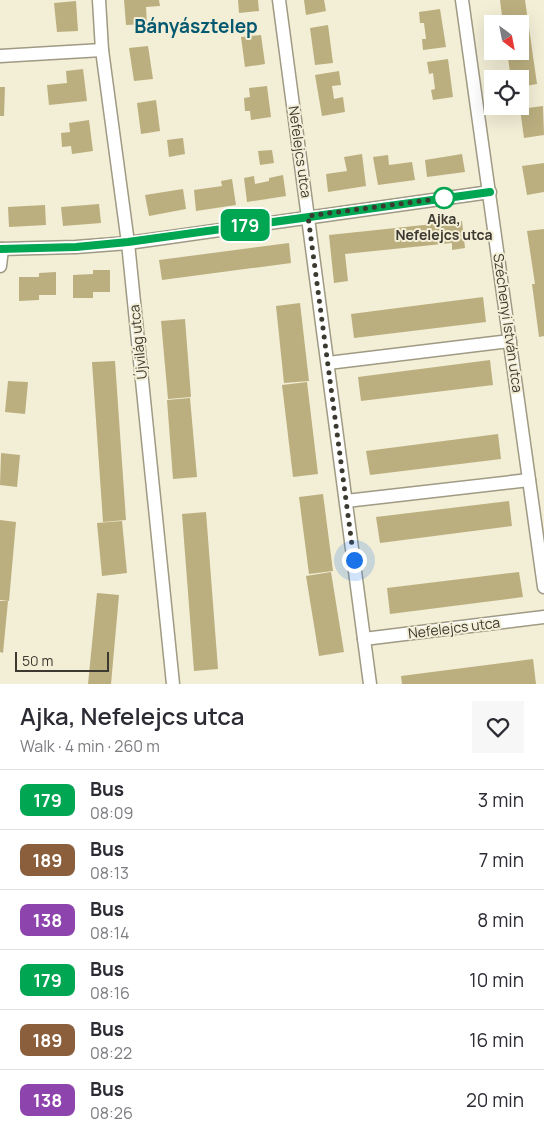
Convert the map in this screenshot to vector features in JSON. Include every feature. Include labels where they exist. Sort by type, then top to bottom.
[{"type":"street","name":"Újvilág utca","points":[[99,0],[102,50],[128,242],[173,684]]},
{"type":"street","name":"Nefelejcs utca","points":[[279,0],[370,684]]},
{"type":"street","name":"Széchenyi István utca","points":[[462,0],[544,587]]},
{"type":"street","points":[[2,55],[102,50]]},
{"type":"street","points":[[0,266],[1,249],[76,247],[128,242],[490,192]]},
{"type":"street","points":[[328,363],[510,341]]},
{"type":"street","points":[[346,501],[529,480]]},
{"type":"street","name":"Nefelejcs utca","points":[[364,639],[544,617]]},
{"type":"building","points":[[124,0],[159,0],[160,6],[146,7],[147,24],[126,25]]},
{"type":"building","points":[[238,0],[258,0],[259,11],[239,13]]},
{"type":"building","points":[[304,0],[324,0],[326,11],[306,15]]},
{"type":"building","points":[[500,0],[525,0],[527,15],[502,15]]},
{"type":"building","points":[[76,1],[78,31],[57,32],[54,3]]},
{"type":"building","points":[[440,9],[446,47],[423,50],[422,39],[426,39],[424,23],[420,23],[419,12]]},
{"type":"building","points":[[328,25],[333,63],[315,65],[310,28]]},
{"type":"building","points":[[529,28],[537,84],[529,85],[529,70],[510,70],[508,60],[529,60]]},
{"type":"building","points":[[261,35],[265,64],[245,67],[241,37]]},
{"type":"building","points":[[148,46],[153,79],[134,81],[129,48]]},
{"type":"building","points":[[448,59],[453,97],[433,100],[431,90],[435,89],[433,73],[429,74],[427,62]]},
{"type":"building","points":[[83,69],[87,101],[49,105],[47,85],[67,83],[66,71]]},
{"type":"building","points":[[339,71],[341,85],[332,86],[334,99],[343,97],[345,112],[322,116],[315,75]]},
{"type":"building","points":[[267,86],[271,117],[251,120],[250,111],[245,111],[244,98],[250,97],[249,88]]},
{"type":"building","points":[[0,87],[5,87],[4,116],[0,116]]},
{"type":"building","points":[[156,100],[160,131],[141,134],[137,103]]},
{"type":"building","points":[[543,106],[544,135],[524,138],[521,115],[529,115],[529,108]]},
{"type":"building","points":[[89,120],[93,151],[72,154],[71,146],[62,147],[61,133],[70,132],[69,123]]},
{"type":"building","points":[[183,138],[185,154],[169,157],[167,140]]},
{"type":"building","points":[[272,150],[274,163],[260,165],[258,151]]},
{"type":"building","points":[[362,154],[366,186],[328,192],[326,174],[347,171],[344,157]]},
{"type":"building","points":[[462,154],[465,172],[427,177],[425,160]]},
{"type":"building","points":[[388,155],[389,165],[412,162],[415,180],[378,185],[373,157]]},
{"type":"building","points":[[544,163],[544,192],[527,195],[522,166]]},
{"type":"building","points":[[283,175],[286,196],[247,202],[244,178],[254,176],[255,184]]},
{"type":"building","points":[[232,179],[236,205],[196,211],[194,190],[222,186],[221,181]]},
{"type":"building","points":[[183,189],[186,209],[149,216],[145,195]]},
{"type":"building","points":[[99,204],[101,223],[63,226],[61,207]]},
{"type":"building","points":[[45,205],[46,225],[9,227],[8,207]]},
{"type":"building","points":[[462,221],[465,248],[452,250],[452,243],[345,254],[348,281],[334,283],[329,235]]},
{"type":"building","points":[[544,229],[544,336],[539,337],[532,284],[535,284],[527,231]]},
{"type":"building","points":[[289,243],[291,263],[162,280],[159,260]]},
{"type":"building","points":[[93,270],[110,270],[110,292],[93,292],[93,298],[73,298],[73,275],[93,274]]},
{"type":"building","points":[[56,272],[56,295],[39,295],[39,300],[19,301],[19,277],[39,277],[39,273]]},
{"type":"building","points":[[483,297],[486,322],[354,338],[351,314]]},
{"type":"building","points":[[300,303],[309,381],[284,383],[276,306]]},
{"type":"building","points":[[185,319],[191,397],[168,399],[161,321]]},
{"type":"building","points":[[490,360],[493,385],[361,401],[358,377]]},
{"type":"building","points":[[115,361],[126,520],[103,522],[92,362]]},
{"type":"building","points":[[8,381],[28,382],[25,414],[5,412]]},
{"type":"building","points":[[307,382],[318,474],[293,477],[282,385]]},
{"type":"building","points":[[190,398],[197,477],[173,479],[167,400]]},
{"type":"building","points":[[498,434],[501,459],[370,475],[366,451]]},
{"type":"building","points":[[1,453],[20,455],[17,487],[0,485]]},
{"type":"building","points":[[323,494],[333,571],[309,574],[299,497]]},
{"type":"building","points":[[509,501],[512,526],[380,543],[376,517]]},
{"type":"building","points":[[206,512],[218,669],[194,671],[182,514]]},
{"type":"building","points":[[0,520],[16,522],[9,601],[0,600]]},
{"type":"building","points":[[122,521],[127,573],[102,576],[97,523]]},
{"type":"building","points":[[331,572],[344,652],[319,656],[306,576]]},
{"type":"building","points":[[519,572],[523,597],[390,614],[387,588]]},
{"type":"building","points":[[97,593],[119,595],[111,684],[88,684]]},
{"type":"building","points":[[0,601],[8,601],[3,653],[0,652]]},
{"type":"building","points":[[533,659],[536,684],[402,684],[401,676]]},
{"type":"bus line","name":"179","points":[[0,249],[76,247],[128,242],[490,192]]},
{"type":"place","name":"Ajka, Nefelejcs utca","points":[[444,198]]},
{"type":"district","name":"Bányásztelep","points":[[196,26]]},
{"type":"route","points":[[354,560],[308,216],[444,198]]}]
